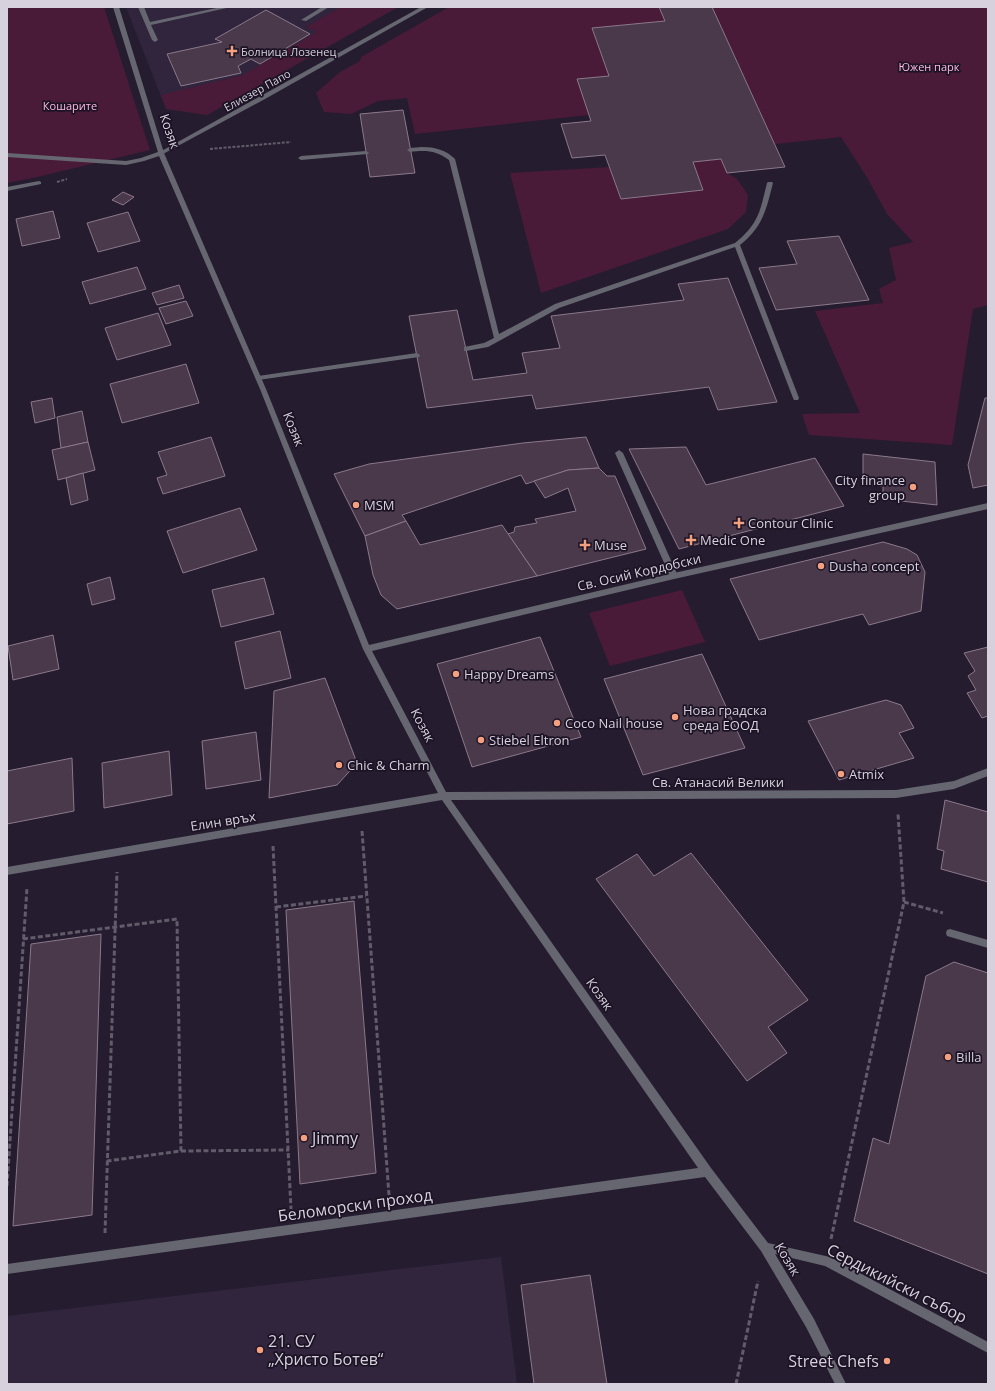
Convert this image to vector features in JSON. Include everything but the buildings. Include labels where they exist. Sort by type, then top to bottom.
[{"type":"street","name":"Козяк","points":[[116,7],[162,153],[258,378],[367,649],[444,796],[707,1172],[765,1247],[810,1323],[841,1384]]},
{"type":"street","points":[[141,7],[155,40]]},
{"type":"street","points":[[148,24],[228,7]]},
{"type":"street","points":[[304,20],[326,7]]},
{"type":"street","name":"Елиезер Папо","points":[[7,155],[126,163],[142,160],[162,153],[425,7]]},
{"type":"street","points":[[410,150],[426,149],[442,151],[452,159],[497,338]]},
{"type":"street","points":[[301,158],[366,153]]},
{"type":"street","points":[[7,189],[39,183]]},
{"type":"street","points":[[466,349],[486,346],[497,338],[557,306],[737,244],[750,235],[759,224],[770,184]]},
{"type":"street","points":[[737,244],[796,398]]},
{"type":"street","points":[[258,378],[417,355]]},
{"type":"street","points":[[618,453],[674,576]]},
{"type":"street","name":"Св. Осий Кордобски","points":[[367,649],[674,576],[988,506]]},
{"type":"street","name":"Св. Атанасий Велики","points":[[444,796],[896,794],[954,785],[988,772]]},
{"type":"street","name":"Елин връх","points":[[7,871],[444,796]]},
{"type":"street","points":[[950,933],[988,944]]},
{"type":"street","name":"Беломорски проход","points":[[7,1269],[707,1172]]},
{"type":"street","name":"Сердикийски събор","points":[[765,1247],[826,1261],[988,1348]]},
{"type":"path","points":[[206,149],[298,141]]},
{"type":"path","points":[[826,1261],[904,902],[896,794]]},
{"type":"path","points":[[361,810],[366,896],[388,1168],[390,1216]]},
{"type":"path","points":[[272,826],[292,1229]]},
{"type":"path","points":[[7,1186],[28,867]]},
{"type":"path","points":[[105,1224],[116,891]]},
{"type":"path","points":[[276,907],[366,896]]},
{"type":"path","points":[[24,940],[177,919],[181,1151]]},
{"type":"path","points":[[107,1161],[181,1151],[289,1150]]},
{"type":"path","points":[[736,1384],[765,1247]]},
{"type":"shaded area","name":"Болница Лозенец","points":[[126,7],[398,7],[207,115],[166,109]]},
{"type":"shaded area","name":"21. СУ „Христо Ботев“","points":[[501,1257],[517,1384],[7,1384],[7,1316]]},
{"type":"green space","name":"Кошарите","points":[[7,7],[104,7],[150,150],[7,183]]},
{"type":"green space","points":[[341,7],[398,7],[207,115],[166,109],[161,95],[243,75],[317,32],[306,27]]},
{"type":"green space","points":[[449,7],[659,7],[665,21],[592,28],[609,76],[577,79],[589,115],[415,134],[407,98],[378,101],[351,114],[324,112],[316,93],[340,72],[360,61],[361,57]]},
{"type":"green space","name":"Южен парк","points":[[712,7],[988,7],[988,305],[973,309],[952,445],[809,435],[802,414],[860,413],[815,311],[883,303],[879,289],[896,280],[889,248],[913,242],[887,214],[868,179],[841,137],[775,144]]},
{"type":"green space","points":[[721,159],[727,173],[737,179],[748,195],[746,212],[728,229],[541,293],[510,173],[610,167],[621,199],[703,190],[693,162]]},
{"type":"green space","points":[[682,590],[705,642],[610,666],[589,613]]},
{"type":"place","name":"Болница Лозенец","points":[[232,51]]},
{"type":"place","name":"City finance group","points":[[913,487]]},
{"type":"place","name":"MSM","points":[[356,505]]},
{"type":"place","name":"Contour Clinic","points":[[739,523]]},
{"type":"place","name":"Medic One","points":[[691,540]]},
{"type":"place","name":"Muse","points":[[585,545]]},
{"type":"place","name":"Dusha concept","points":[[821,566]]},
{"type":"place","name":"Happy Dreams","points":[[456,674]]},
{"type":"place","name":"Нова градска среда ЕООД","points":[[675,717]]},
{"type":"place","name":"Coco Nail house","points":[[557,723]]},
{"type":"place","name":"Stiebel Eltron","points":[[481,740]]},
{"type":"place","name":"Chic & Charm","points":[[339,765]]},
{"type":"place","name":"Atmix","points":[[841,774]]},
{"type":"place","name":"Billa","points":[[948,1057]]},
{"type":"place","name":"Jimmy","points":[[304,1138]]},
{"type":"place","name":"21. СУ „Христо Ботев“","points":[[260,1350]]},
{"type":"place","name":"Street Chefs","points":[[887,1361]]}]
